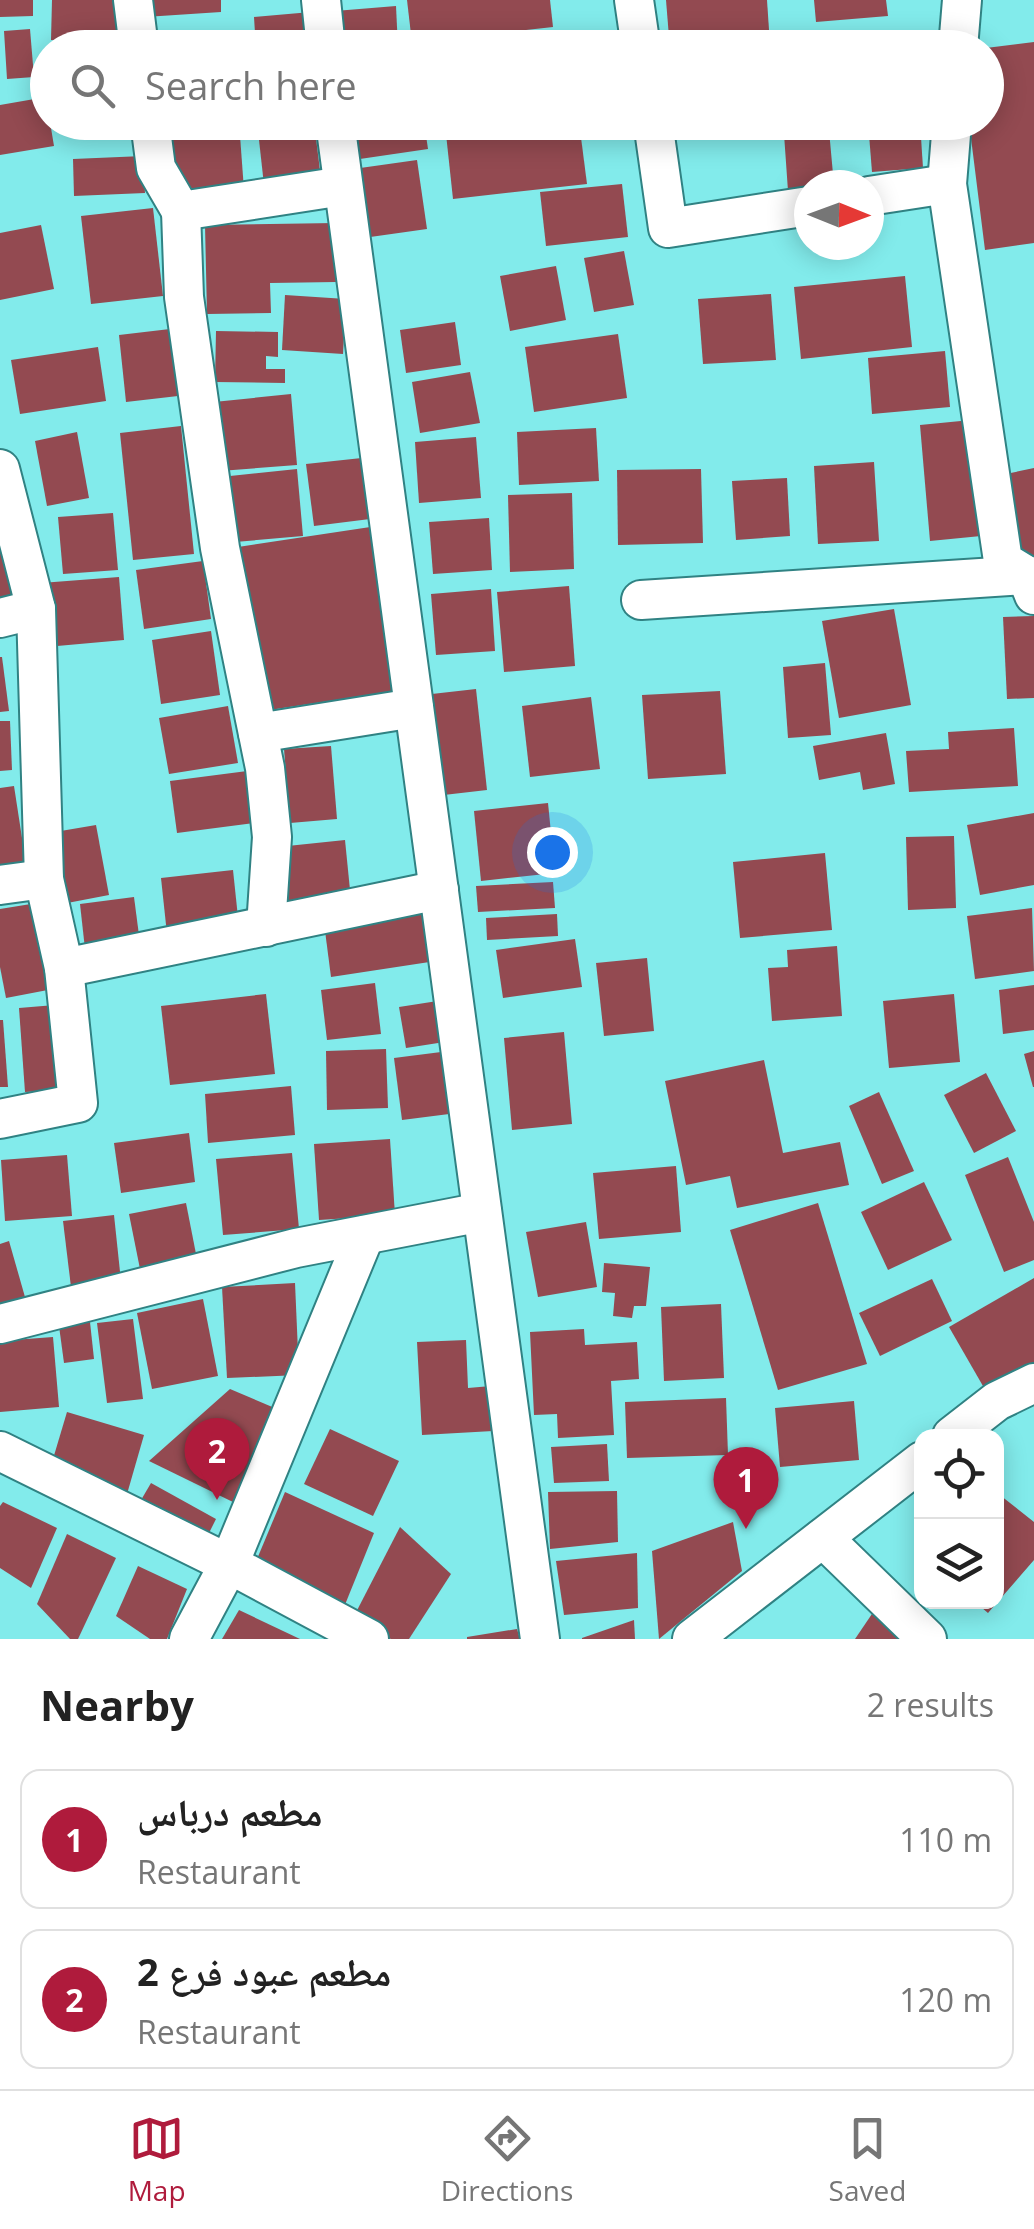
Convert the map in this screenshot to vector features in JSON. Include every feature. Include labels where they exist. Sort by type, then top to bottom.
[{"type":"street","points":[[133,0],[137,30]]},
{"type":"street","points":[[321,0],[324,30]]},
{"type":"street","points":[[634,0],[638,30]]},
{"type":"street","points":[[960,30],[962,0]]},
{"type":"street","points":[[152,140],[156,168],[181,212],[184,297],[220,548],[264,768],[272,837],[266,927]]},
{"type":"street","points":[[338,140],[540,1639]]},
{"type":"street","points":[[655,140],[668,228],[794,208]]},
{"type":"street","points":[[951,140],[947,184],[1003,561],[1030,585]]},
{"type":"street","points":[[884,194],[947,184]]},
{"type":"street","points":[[181,212],[343,186]]},
{"type":"street","points":[[0,470],[44,879],[64,968],[78,1103],[0,1119]]},
{"type":"street","points":[[641,600],[1030,585]]},
{"type":"street","points":[[258,733],[414,708]]},
{"type":"street","points":[[0,885],[44,879]]},
{"type":"street","points":[[64,968],[439,890]]},
{"type":"street","points":[[0,1324],[296,1248],[482,1212]]},
{"type":"street","points":[[190,1639],[229,1564],[364,1234]]},
{"type":"street","points":[[961,1429],[997,1401],[1034,1383]]},
{"type":"street","points":[[0,1451],[229,1564],[369,1639]]},
{"type":"street","points":[[692,1639],[716,1627],[914,1466]]},
{"type":"street","points":[[823,1538],[927,1639]]},
{"type":"building","points":[[0,0],[33,0],[33,16],[0,17]]},
{"type":"building","points":[[52,0],[124,0],[123,30],[51,30]]},
{"type":"building","points":[[144,0],[221,0],[221,12],[145,17]]},
{"type":"building","points":[[407,0],[550,0],[553,27],[410,30]]},
{"type":"building","points":[[666,0],[767,0],[769,30],[668,30]]},
{"type":"building","points":[[814,0],[886,0],[888,16],[816,22]]},
{"type":"building","points":[[396,6],[397,30],[337,30],[335,11]]},
{"type":"building","points":[[311,12],[312,30],[255,30],[254,17]]},
{"type":"building","points":[[30,29],[30,77],[7,79],[4,31]]},
{"type":"building","points":[[1034,42],[1034,243],[985,250],[971,140],[1004,140],[1004,46]]},
{"type":"building","points":[[30,100],[30,140],[53,140],[54,146],[0,155],[0,105]]},
{"type":"building","points":[[173,140],[240,140],[244,190],[178,196]]},
{"type":"building","points":[[259,140],[316,140],[321,179],[264,185]]},
{"type":"building","points":[[350,140],[427,140],[428,149],[353,160]]},
{"type":"building","points":[[447,140],[581,140],[587,184],[453,199]]},
{"type":"building","points":[[784,140],[830,140],[833,170],[794,170],[794,190],[788,191]]},
{"type":"building","points":[[869,140],[921,140],[923,168],[872,170]]},
{"type":"building","points":[[143,156],[145,193],[74,196],[73,159]]},
{"type":"building","points":[[417,160],[427,229],[356,239],[346,170]]},
{"type":"building","points":[[622,184],[628,237],[546,246],[540,192]]},
{"type":"building","points":[[153,208],[163,296],[91,304],[81,216]]},
{"type":"building","points":[[335,223],[336,282],[270,283],[271,313],[207,314],[205,225]]},
{"type":"building","points":[[41,225],[54,289],[0,300],[0,233]]},
{"type":"building","points":[[624,251],[634,305],[594,312],[584,258]]},
{"type":"building","points":[[556,266],[566,320],[510,331],[500,276]]},
{"type":"building","points":[[905,276],[912,347],[801,359],[794,287]]},
{"type":"building","points":[[771,294],[776,360],[703,364],[698,299]]},
{"type":"building","points":[[285,295],[346,299],[343,354],[282,350]]},
{"type":"building","points":[[455,322],[461,365],[406,373],[400,330]]},
{"type":"building","points":[[170,329],[178,396],[126,402],[119,335]]},
{"type":"building","points":[[216,331],[278,332],[278,357],[266,356],[266,369],[285,369],[285,383],[215,382]]},
{"type":"building","points":[[618,334],[627,398],[534,412],[525,347]]},
{"type":"building","points":[[98,347],[106,401],[20,414],[11,360]]},
{"type":"building","points":[[945,351],[950,407],[872,414],[868,358]]},
{"type":"building","points":[[470,372],[480,423],[420,433],[412,382]]},
{"type":"building","points":[[291,394],[297,465],[220,471],[214,402]]},
{"type":"building","points":[[971,420],[981,536],[930,541],[920,425]]},
{"type":"building","points":[[181,426],[194,554],[133,560],[120,433]]},
{"type":"building","points":[[596,428],[599,481],[519,485],[517,432]]},
{"type":"building","points":[[77,432],[89,498],[47,506],[35,441]]},
{"type":"building","points":[[476,437],[481,498],[419,503],[415,442]]},
{"type":"building","points":[[371,457],[378,518],[314,526],[306,464]]},
{"type":"building","points":[[874,462],[879,541],[818,544],[814,466]]},
{"type":"building","points":[[1034,468],[1034,555],[1019,558],[1001,475]]},
{"type":"building","points":[[297,469],[303,536],[235,542],[230,476]]},
{"type":"building","points":[[701,469],[703,543],[618,545],[617,470]]},
{"type":"building","points":[[787,478],[790,536],[736,540],[732,481]]},
{"type":"building","points":[[572,493],[574,569],[510,572],[508,495]]},
{"type":"building","points":[[113,513],[118,570],[63,574],[58,517]]},
{"type":"building","points":[[489,518],[492,570],[433,574],[429,522]]},
{"type":"building","points":[[377,526],[402,690],[263,711],[238,547]]},
{"type":"building","points":[[8,546],[23,596],[0,602],[0,549]]},
{"type":"building","points":[[203,561],[211,619],[144,629],[136,570]]},
{"type":"building","points":[[119,577],[124,640],[46,647],[41,583]]},
{"type":"building","points":[[569,586],[575,666],[504,672],[497,592]]},
{"type":"building","points":[[491,589],[495,651],[436,655],[431,594]]},
{"type":"building","points":[[894,609],[911,705],[839,718],[822,621]]},
{"type":"building","points":[[1034,616],[1034,698],[1007,699],[1003,617]]},
{"type":"building","points":[[211,631],[220,695],[161,704],[152,640]]},
{"type":"building","points":[[0,657],[9,711],[0,712]]},
{"type":"building","points":[[825,663],[831,735],[788,738],[783,667]]},
{"type":"building","points":[[476,689],[487,790],[435,796],[423,695]]},
{"type":"building","points":[[720,691],[726,774],[648,779],[642,695]]},
{"type":"building","points":[[591,697],[600,769],[530,777],[522,706]]},
{"type":"building","points":[[228,706],[238,763],[169,774],[159,718]]},
{"type":"building","points":[[0,721],[10,721],[12,770],[0,771]]},
{"type":"building","points":[[1014,728],[1018,786],[909,792],[906,751],[949,749],[948,732]]},
{"type":"building","points":[[886,733],[895,784],[863,790],[860,772],[819,780],[813,746]]},
{"type":"building","points":[[331,746],[337,819],[290,823],[284,749]]},
{"type":"building","points":[[255,770],[262,822],[177,833],[170,781]]},
{"type":"building","points":[[14,786],[26,864],[0,867],[0,788]]},
{"type":"building","points":[[548,803],[555,873],[481,881],[474,811]]},
{"type":"building","points":[[1034,813],[1034,885],[980,895],[967,825]]},
{"type":"building","points":[[96,825],[109,895],[62,904],[49,833]]},
{"type":"building","points":[[954,836],[956,908],[908,910],[906,837]]},
{"type":"building","points":[[345,840],[351,900],[284,906],[278,847]]},
{"type":"building","points":[[825,853],[832,930],[740,938],[733,862]]},
{"type":"building","points":[[233,870],[239,927],[167,934],[161,878]]},
{"type":"building","points":[[553,882],[555,908],[478,912],[476,886]]},
{"type":"building","points":[[134,897],[140,943],[85,949],[80,904]]},
{"type":"building","points":[[37,903],[53,989],[6,998],[0,967],[0,909]]},
{"type":"building","points":[[428,907],[436,961],[331,977],[324,923]]},
{"type":"building","points":[[1032,908],[1034,971],[975,979],[967,916]]},
{"type":"building","points":[[557,914],[558,936],[487,940],[486,918]]},
{"type":"building","points":[[575,939],[582,987],[503,998],[496,950]]},
{"type":"building","points":[[837,946],[842,1016],[772,1021],[768,968],[788,967],[787,950]]},
{"type":"building","points":[[647,958],[654,1031],[604,1036],[596,963]]},
{"type":"building","points":[[375,983],[381,1034],[327,1040],[321,990]]},
{"type":"building","points":[[1034,985],[1034,1030],[1003,1034],[999,990]]},
{"type":"building","points":[[266,994],[275,1074],[170,1085],[161,1006]]},
{"type":"building","points":[[954,994],[960,1062],[889,1068],[883,1001]]},
{"type":"building","points":[[444,1000],[451,1041],[406,1048],[399,1007]]},
{"type":"building","points":[[55,1005],[61,1090],[25,1092],[19,1008]]},
{"type":"building","points":[[3,1020],[8,1087],[0,1087]]},
{"type":"building","points":[[564,1032],[572,1124],[512,1130],[504,1038]]},
{"type":"building","points":[[386,1049],[388,1108],[327,1110],[326,1051]]},
{"type":"building","points":[[449,1051],[457,1113],[402,1120],[394,1058]]},
{"type":"building","points":[[1034,1051],[1034,1087],[1033,1087],[1024,1054]]},
{"type":"building","points":[[764,1060],[783,1153],[840,1142],[849,1185],[737,1208],[730,1176],[686,1185],[665,1081]]},
{"type":"building","points":[[986,1073],[1016,1131],[974,1153],[944,1095]]},
{"type":"building","points":[[291,1086],[295,1135],[208,1143],[205,1094]]},
{"type":"building","points":[[879,1092],[914,1171],[882,1184],[849,1106]]},
{"type":"building","points":[[189,1133],[195,1182],[121,1193],[114,1143]]},
{"type":"building","points":[[390,1139],[395,1215],[319,1220],[314,1144]]},
{"type":"building","points":[[292,1153],[299,1229],[223,1235],[216,1159]]},
{"type":"building","points":[[67,1155],[72,1216],[5,1221],[1,1160]]},
{"type":"building","points":[[1008,1157],[1034,1222],[1034,1260],[1004,1272],[965,1175]]},
{"type":"building","points":[[676,1166],[681,1232],[599,1239],[593,1173]]},
{"type":"building","points":[[924,1182],[952,1240],[888,1270],[861,1212]]},
{"type":"building","points":[[186,1203],[197,1259],[140,1269],[129,1214]]},
{"type":"building","points":[[818,1203],[867,1364],[778,1390],[730,1230]]},
{"type":"building","points":[[114,1215],[121,1281],[71,1287],[63,1221]]},
{"type":"building","points":[[586,1222],[597,1287],[538,1297],[526,1232]]},
{"type":"building","points":[[9,1241],[27,1304],[0,1312],[0,1244]]},
{"type":"building","points":[[604,1263],[650,1267],[646,1306],[634,1306],[632,1318],[613,1316],[615,1293],[602,1292]]},
{"type":"building","points":[[1034,1278],[1034,1366],[987,1393],[949,1327]]},
{"type":"building","points":[[932,1279],[952,1321],[880,1356],[859,1313]]},
{"type":"building","points":[[295,1283],[299,1375],[227,1378],[222,1287]]},
{"type":"building","points":[[203,1299],[218,1376],[152,1389],[137,1313]]},
{"type":"building","points":[[721,1304],[724,1378],[664,1381],[661,1307]]},
{"type":"building","points":[[133,1319],[143,1399],[107,1403],[97,1323]]},
{"type":"building","points":[[90,1322],[94,1359],[64,1363],[59,1326]]},
{"type":"building","points":[[584,1329],[585,1345],[637,1342],[639,1379],[611,1381],[614,1435],[558,1438],[557,1414],[534,1415],[530,1332]]},
{"type":"building","points":[[53,1337],[59,1407],[0,1412],[0,1341]]},
{"type":"building","points":[[466,1340],[468,1388],[491,1386],[493,1431],[422,1435],[417,1342]]},
{"type":"building","points":[[230,1389],[277,1409],[237,1504],[149,1461]]},
{"type":"building","points":[[726,1398],[728,1455],[627,1458],[625,1402]]},
{"type":"building","points":[[854,1401],[859,1460],[780,1467],[775,1408]]},
{"type":"building","points":[[67,1412],[144,1435],[125,1501],[47,1479]]},
{"type":"building","points":[[330,1429],[399,1461],[373,1516],[304,1484]]},
{"type":"building","points":[[607,1444],[609,1481],[554,1483],[551,1447]]},
{"type":"building","points":[[151,1483],[216,1519],[197,1557],[127,1524]]},
{"type":"building","points":[[617,1491],[618,1542],[550,1549],[548,1492]]},
{"type":"building","points":[[285,1492],[374,1533],[340,1617],[252,1571]]},
{"type":"building","points":[[1004,1498],[1034,1522],[1034,1560],[1004,1595]]},
{"type":"building","points":[[3,1502],[57,1528],[31,1588],[0,1568]]},
{"type":"building","points":[[733,1522],[742,1571],[659,1639],[652,1551]]},
{"type":"building","points":[[400,1527],[451,1574],[409,1639],[391,1639],[351,1622]]},
{"type":"building","points":[[67,1534],[116,1558],[78,1639],[70,1639],[37,1604]]},
{"type":"building","points":[[637,1553],[638,1608],[564,1615],[556,1561]]},
{"type":"building","points":[[138,1566],[187,1589],[167,1639],[150,1639],[116,1616]]},
{"type":"building","points":[[876,1608],[905,1639],[855,1639]]},
{"type":"building","points":[[239,1610],[300,1639],[222,1639]]},
{"type":"building","points":[[634,1620],[635,1639],[582,1639],[582,1638]]},
{"type":"building","points":[[517,1629],[520,1639],[467,1639],[467,1637]]},
{"type":"place","name":"مطعم عبود فرع 2","points":[[217,1500]]},
{"type":"place","name":"مطعم درباس","points":[[746,1529]]}]
